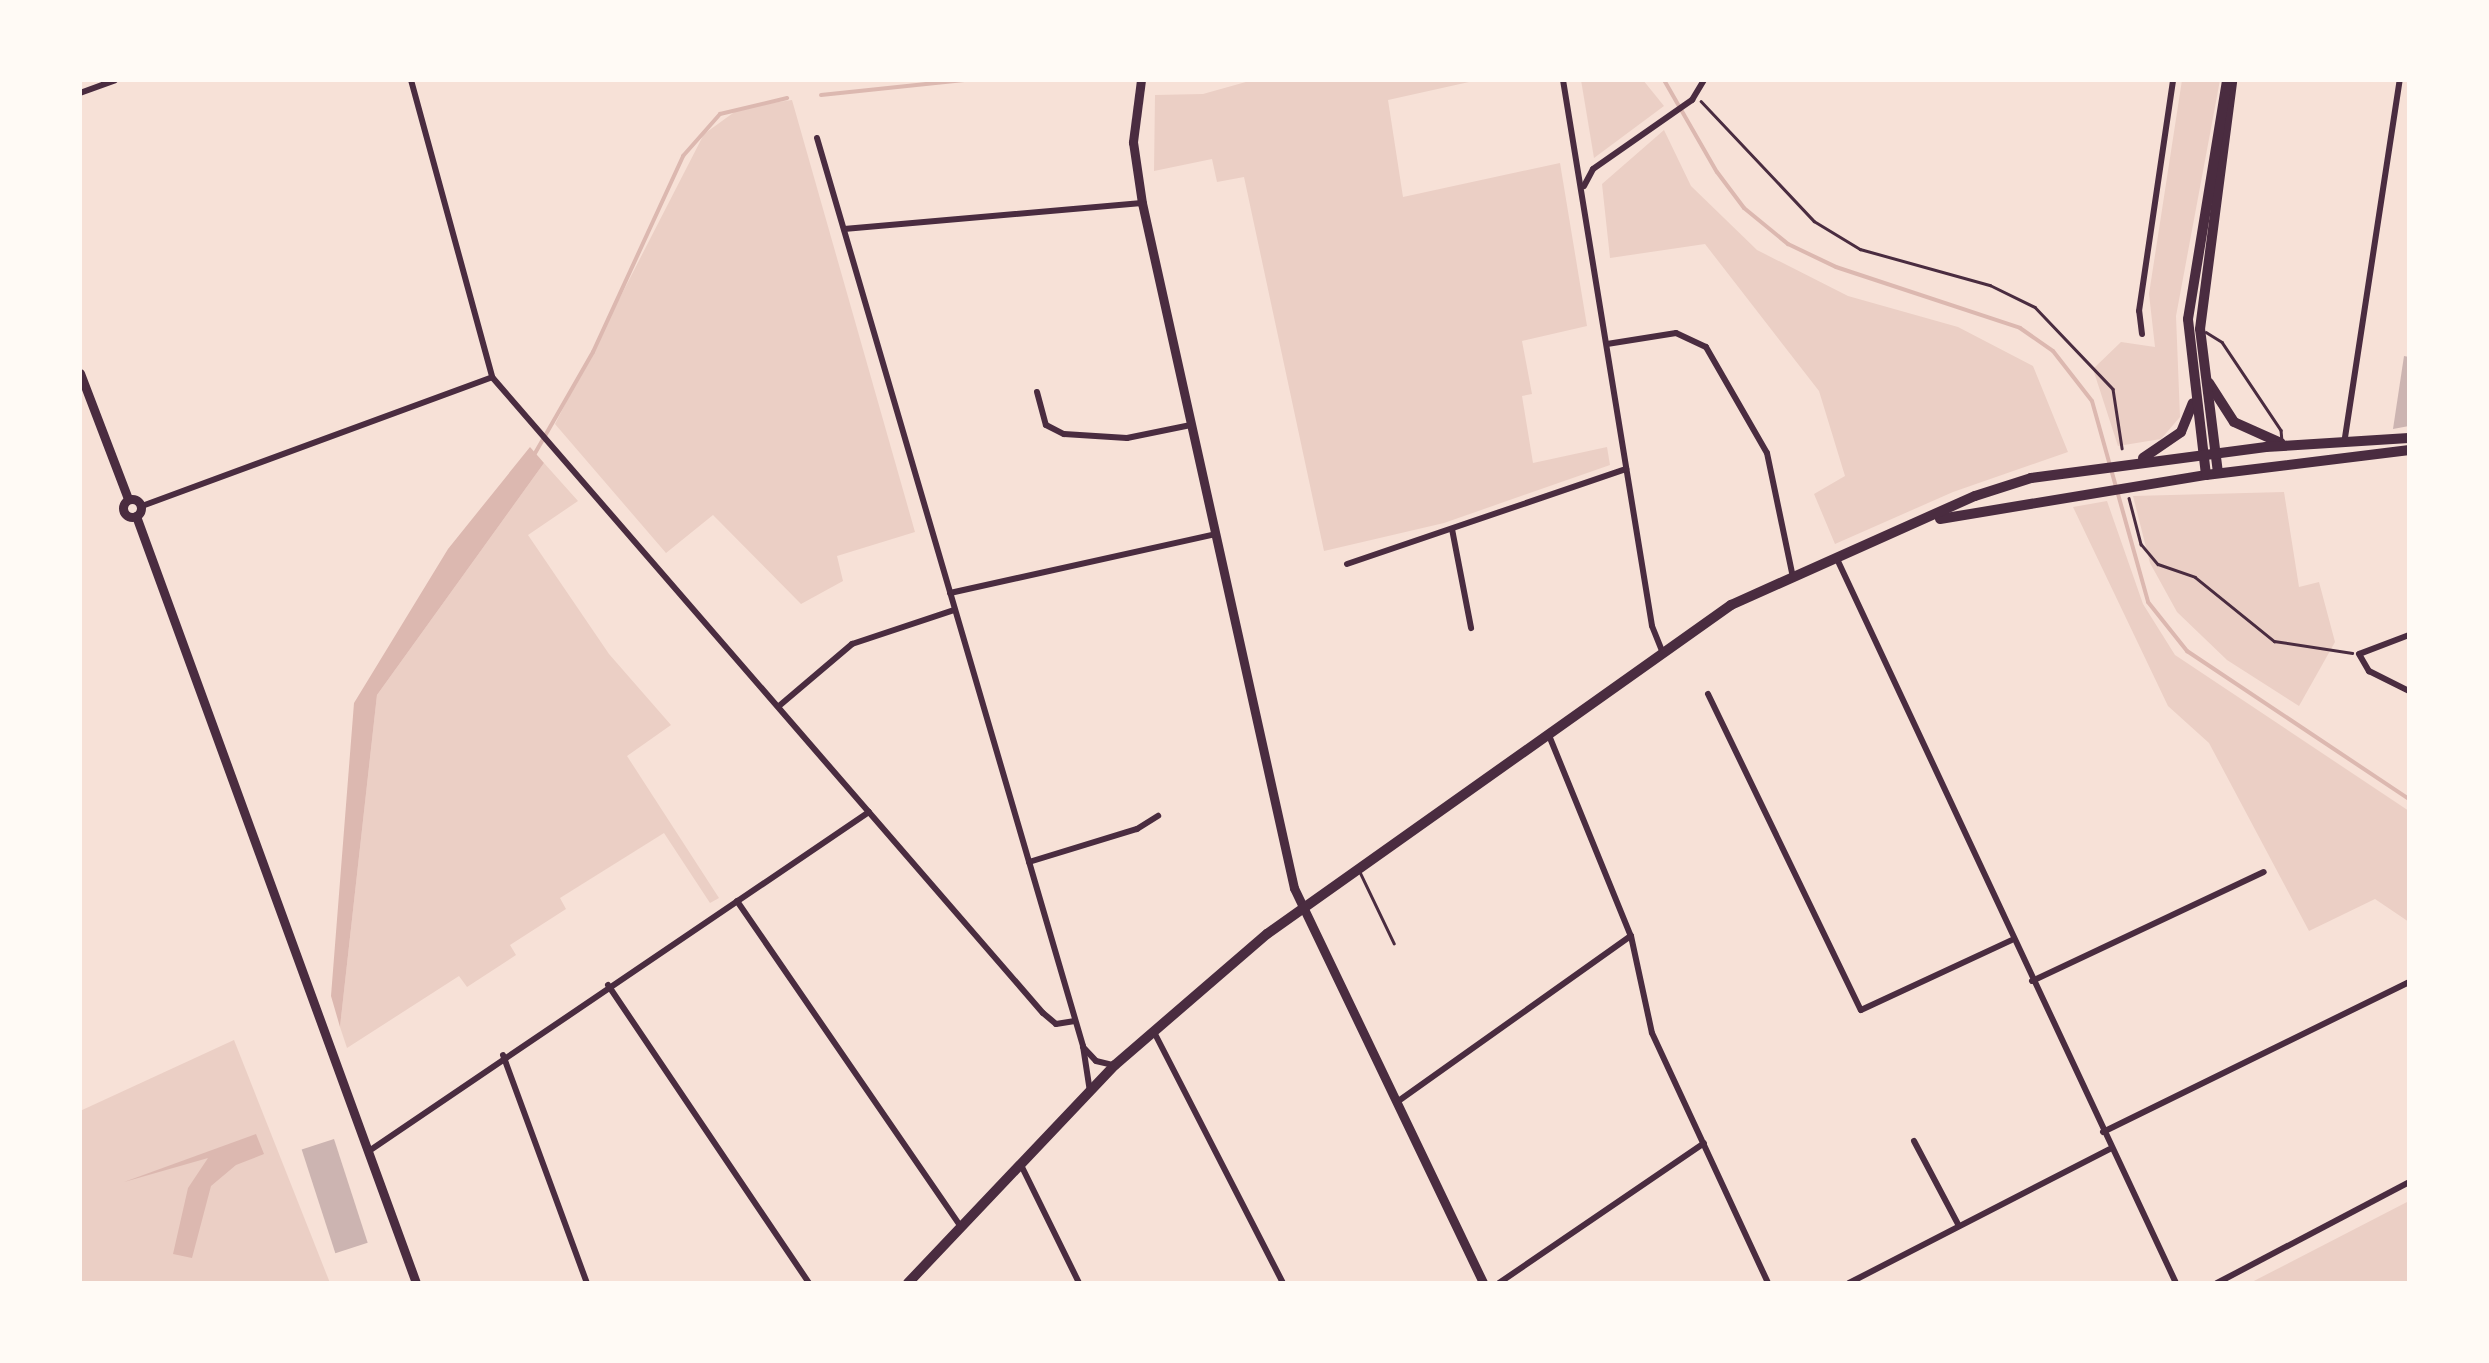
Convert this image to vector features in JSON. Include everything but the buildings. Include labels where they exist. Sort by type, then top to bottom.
[{"type":"main road","points":[[2212,474],[2216,452],[2200,329],[2229,80]]},
{"type":"main road","points":[[2212,474],[2196,455],[2188,319],[2229,80]]},
{"type":"main road","points":[[1141,84],[1133,142],[1142,203],[1301,908],[1483,1283]]},
{"type":"main road","points":[[2204,373],[2234,422],[2298,446]]},
{"type":"main road","points":[[81,381],[128,499],[139,511],[416,1283]]},
{"type":"main road","points":[[2134,462],[2182,432],[2195,394]]},
{"type":"main road","points":[[908,1283],[1116,1065],[1301,908],[1730,606],[1999,488],[2099,466],[2216,452],[2409,438]]},
{"type":"main road","points":[[1925,522],[2103,491],[2131,492],[2212,474],[2409,450]]},
{"type":"main road","points":[[128,499],[124,510],[139,511]]},
{"type":"street","points":[[80,93],[115,80]]},
{"type":"street","points":[[411,80],[492,377],[1043,1013],[1056,1024],[1075,1021]]},
{"type":"street","points":[[1563,80],[1584,186],[1652,626],[1662,651]]},
{"type":"street","points":[[1584,186],[1592,169],[1695,97],[1704,80]]},
{"type":"street","points":[[2142,334],[2138,312],[2173,80]]},
{"type":"street","points":[[2344,444],[2400,80]]},
{"type":"street","points":[[817,138],[1083,1046],[1090,1092]]},
{"type":"street","points":[[844,230],[1142,203]]},
{"type":"street","points":[[1607,344],[1676,333],[1706,346],[1767,453],[1794,578]]},
{"type":"street","points":[[139,511],[492,377]]},
{"type":"street","points":[[1038,392],[1046,425],[1064,434],[1127,438],[1192,424]]},
{"type":"street","points":[[1347,564],[1626,469]]},
{"type":"street","points":[[1452,529],[1471,628]]},
{"type":"street","points":[[950,593],[1217,534]]},
{"type":"street","points":[[1837,559],[2012,940],[2176,1283]]},
{"type":"street","points":[[778,706],[852,644],[954,610]]},
{"type":"street","points":[[2409,635],[2358,654],[2370,670],[2409,691]]},
{"type":"street","points":[[1708,694],[1861,1010],[2012,940]]},
{"type":"street","points":[[1548,732],[1630,936],[1652,1033],[1768,1283]]},
{"type":"street","points":[[369,1151],[503,1055],[869,812]]},
{"type":"street","points":[[1029,862],[1138,829],[1158,816]]},
{"type":"street","points":[[2032,981],[2264,872]]},
{"type":"street","points":[[737,900],[961,1226]]},
{"type":"street","points":[[1396,1103],[1630,936]]},
{"type":"street","points":[[2103,1132],[2409,982]]},
{"type":"street","points":[[608,985],[809,1283]]},
{"type":"street","points":[[1154,1032],[1283,1283]]},
{"type":"street","points":[[1083,1046],[1096,1061],[1116,1065]]},
{"type":"street","points":[[503,1055],[587,1283]]},
{"type":"street","points":[[1914,1141],[1959,1226]]},
{"type":"street","points":[[1499,1283],[1704,1143]]},
{"type":"street","points":[[1849,1283],[2110,1148]]},
{"type":"street","points":[[1020,1164],[1078,1283]]},
{"type":"street","points":[[2217,1283],[2409,1182]]},
{"type":"lane","points":[[2200,329],[2222,342],[2281,430],[2282,443]]},
{"type":"lane","points":[[1358,868],[1394,943]]},
{"type":"path","points":[[1695,97],[1814,222],[1860,250],[1990,285],[2034,307],[2113,388],[2122,448]]},
{"type":"path","points":[[2131,492],[2141,544],[2158,564],[2194,577],[2274,641],[2358,654]]},
{"type":"shaded area","points":[[1253,80],[1478,80],[1388,100],[1403,197],[1560,163],[1587,326],[1522,341],[1532,394],[1522,396],[1533,463],[1607,447],[1610,465],[1444,523],[1324,551],[1244,177],[1217,182],[1212,159],[1154,171],[1155,95],[1203,94]]},
{"type":"shaded area","points":[[1581,80],[1643,80],[1664,106],[1594,158]]},
{"type":"shaded area","points":[[2182,80],[2220,80],[2176,316],[2180,417],[2161,439],[2118,446],[2093,369],[2121,342],[2155,347],[2149,294]]},
{"type":"shaded area","points":[[792,100],[915,532],[837,556],[843,581],[801,604],[713,515],[666,553],[555,424],[704,134],[740,108]]},
{"type":"shaded area","points":[[1664,130],[1691,186],[1757,250],[1848,296],[1958,327],[2033,366],[2068,452],[1953,492],[1835,544],[1814,494],[1845,476],[1819,391],[1705,244],[1610,258],[1602,184]]},
{"type":"shaded area","points":[[530,447],[544,463],[377,695],[340,1027],[331,996],[354,703],[448,549]]},
{"type":"shaded area","points":[[544,463],[578,501],[528,535],[609,654],[671,725],[627,756],[719,898],[710,903],[664,833],[560,898],[566,909],[510,945],[516,955],[467,987],[459,976],[347,1048],[340,1027],[377,695]]},
{"type":"shaded area","points":[[2284,492],[2299,587],[2319,582],[2335,642],[2299,706],[2227,660],[2177,612],[2150,563],[2133,496]]},
{"type":"shaded area","points":[[2107,501],[2143,604],[2175,655],[2409,811],[2409,922],[2375,899],[2309,931],[2209,743],[2168,706],[2073,507]]},
{"type":"shaded area","points":[[234,1040],[330,1283],[80,1283],[80,1111]]},
{"type":"shaded area","points":[[256,1134],[264,1154],[236,1165],[211,1186],[192,1258],[173,1254],[188,1188],[208,1158],[124,1182]]},
{"type":"shaded area","points":[[2409,1201],[2409,1283],[2250,1283]]},
{"type":"waterway","points":[[821,95],[964,80]]},
{"type":"waterway","points":[[1157,80],[1207,80]]},
{"type":"waterway","points":[[1664,80],[1717,172],[1744,208],[1788,244],[1836,267],[2020,328],[2053,351],[2092,401],[2148,602],[2187,651],[2409,799]]},
{"type":"waterway","points":[[534,455],[593,352],[683,156],[720,114],[787,98]]}]
